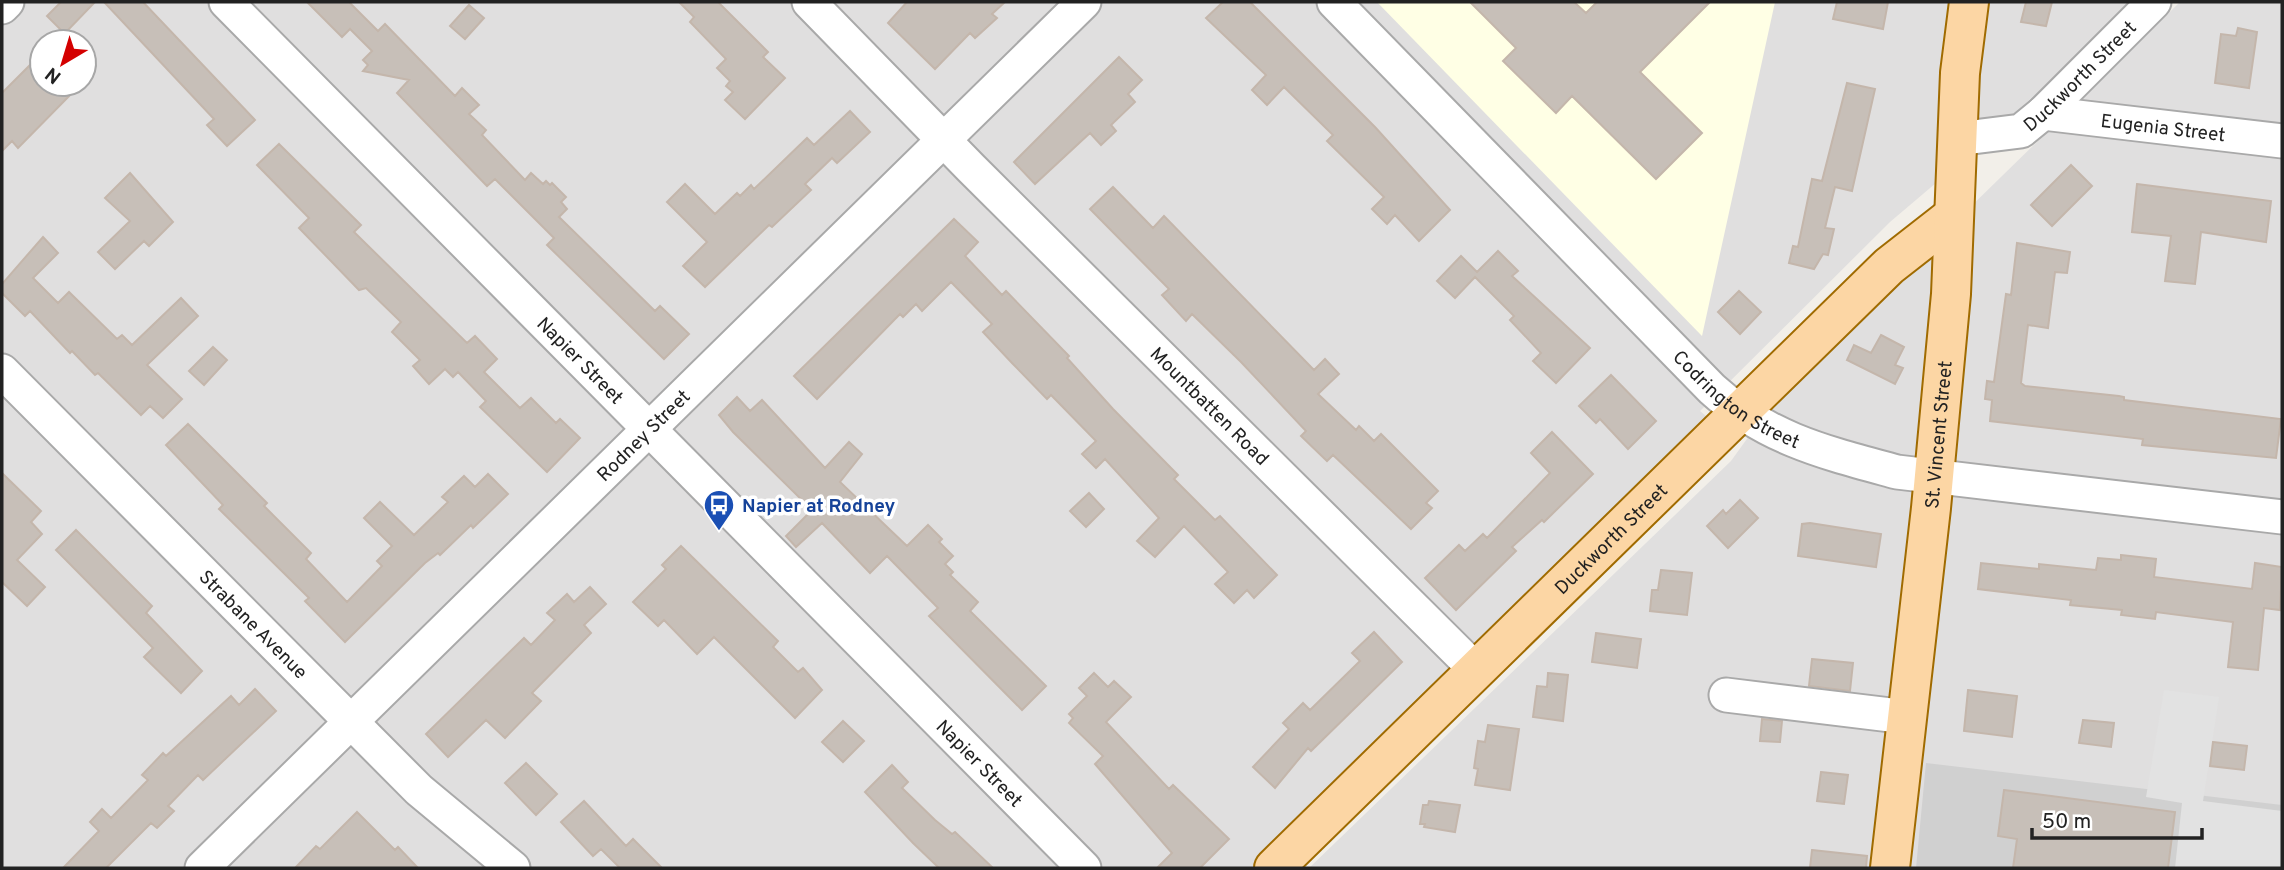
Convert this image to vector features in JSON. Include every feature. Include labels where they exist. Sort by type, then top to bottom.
[{"type":"main road","name":"St. Vincent Street","points":[[1890,868],[1934,477],[1951,294],[1960,73],[1969,2]]},
{"type":"main road","name":"Duckworth Street","points":[[1274,868],[1889,266],[1953,216]]},
{"type":"street","points":[[2,7],[7,2]]},
{"type":"street","name":"Napier Street","points":[[226,2],[1084,868]]},
{"type":"street","name":"Mountbatten Road","points":[[809,2],[1476,670]]},
{"type":"street","name":"Rodney Street","points":[[202,868],[1084,2]]},
{"type":"street","name":"Codrington Street","points":[[1334,2],[1738,413],[1770,432],[1838,456],[1897,472],[2282,517]]},
{"type":"street","name":"Duckworth Street","points":[[1957,139],[2021,131],[2043,113],[2154,2]]},
{"type":"street","name":"Eugenia Street","points":[[2043,113],[2282,141]]},
{"type":"street","name":"Strabane Avenue","points":[[2,371],[419,790],[513,868]]},
{"type":"street","points":[[1726,695],[1907,717]]},
{"type":"shaded area","points":[[2,2],[2133,2],[2022,110],[1890,222],[1700,411],[1706,416],[1703,425],[1251,868],[2,868]]},
{"type":"shaded area","points":[[1377,2],[1775,2],[1702,336]]},
{"type":"shaded area","points":[[2180,2],[2282,2],[2282,868],[1309,868],[1731,461],[1780,393]]},
{"type":"shaded area","points":[[2164,690],[2219,697],[2203,801],[2282,811],[2282,868],[2175,868],[2182,803],[2146,797]]},
{"type":"shaded area","points":[[1926,763],[2282,805],[2282,868],[1916,868]]},
{"type":"building","points":[[61,2],[95,2],[70,28],[59,28],[47,16]]},
{"type":"building","points":[[104,2],[143,2],[255,120],[227,146],[207,125],[214,119]]},
{"type":"building","points":[[307,2],[349,2],[378,31],[385,24],[455,96],[462,88],[479,105],[469,114],[486,130],[482,135],[525,180],[531,173],[543,184],[546,181],[550,185],[552,183],[566,197],[561,202],[567,209],[559,217],[655,311],[660,306],[689,334],[664,359],[547,245],[554,238],[495,179],[487,186],[397,93],[409,80],[363,71],[368,65],[363,60],[372,51],[350,29],[342,37]]},
{"type":"building","points":[[679,2],[718,2],[768,52],[763,57],[785,78],[745,119],[725,100],[733,92],[726,86],[730,81],[717,68],[726,59],[690,22],[694,17]]},
{"type":"building","points":[[907,2],[1005,2],[992,14],[997,18],[975,38],[970,33],[935,69],[888,23]]},
{"type":"building","points":[[1223,2],[1250,2],[1375,127],[1450,210],[1419,241],[1395,215],[1387,224],[1372,209],[1384,197],[1327,141],[1333,135],[1284,87],[1267,105],[1252,90],[1266,75],[1206,18]]},
{"type":"building","points":[[1470,2],[1574,2],[1586,13],[1597,2],[1710,2],[1640,72],[1702,133],[1656,179],[1572,96],[1556,113],[1503,61],[1516,48]]},
{"type":"building","points":[[1837,2],[1888,2],[1883,29],[1833,19]]},
{"type":"building","points":[[2026,2],[2052,2],[2046,26],[2021,22]]},
{"type":"building","points":[[469,5],[484,18],[465,39],[450,26]]},
{"type":"building","points":[[2238,28],[2257,32],[2249,88],[2215,83],[2221,34],[2236,36]]},
{"type":"building","points":[[1119,57],[1142,80],[1128,94],[1135,102],[1111,125],[1116,131],[1101,145],[1090,133],[1035,184],[1014,162]]},
{"type":"building","points":[[28,67],[28,98],[67,98],[18,148],[12,141],[2,151],[2,93]]},
{"type":"building","points":[[1847,83],[1875,89],[1852,191],[1835,187],[1825,228],[1834,229],[1828,255],[1823,254],[1814,269],[1789,263],[1793,246],[1798,247],[1812,179],[1822,181]]},
{"type":"building","points":[[850,111],[870,132],[837,163],[832,158],[805,184],[811,190],[772,227],[769,225],[705,287],[683,266],[707,242],[667,202],[685,184],[715,214],[737,193],[740,196],[751,185],[754,189],[807,138],[814,145]]},
{"type":"building","points":[[279,144],[361,225],[354,232],[467,343],[475,336],[497,359],[484,372],[520,408],[531,398],[556,423],[560,419],[580,438],[547,472],[480,407],[486,401],[458,372],[453,377],[445,369],[429,384],[413,366],[420,360],[392,332],[401,322],[366,288],[359,290],[299,228],[309,218],[257,165]]},
{"type":"building","points":[[2071,165],[2092,186],[2052,226],[2031,205]]},
{"type":"building","points":[[130,173],[173,222],[149,246],[144,241],[115,269],[98,252],[130,221],[105,198]]},
{"type":"building","points":[[2137,184],[2271,201],[2266,242],[2201,232],[2195,284],[2165,281],[2171,236],[2132,232]]},
{"type":"building","points":[[1113,187],[1153,228],[1164,216],[1314,370],[1325,359],[1339,374],[1318,394],[1356,430],[1359,426],[1374,441],[1381,434],[1438,491],[1426,503],[1432,508],[1411,529],[1333,455],[1327,461],[1301,436],[1306,431],[1241,362],[1192,314],[1186,321],[1162,295],[1169,289],[1090,209]]},
{"type":"building","points":[[954,219],[978,242],[965,256],[1002,295],[1006,291],[1069,356],[1067,358],[1113,409],[1178,475],[1174,479],[1215,520],[1220,516],[1277,575],[1254,598],[1247,590],[1234,603],[1215,584],[1228,572],[1184,526],[1155,557],[1137,541],[1159,518],[1105,459],[1096,468],[1082,454],[1096,441],[1051,395],[1047,399],[983,332],[992,324],[951,282],[922,311],[916,304],[903,317],[900,314],[817,399],[794,376]]},
{"type":"building","points":[[43,237],[58,253],[33,278],[58,303],[69,292],[117,339],[122,335],[132,345],[181,298],[198,316],[147,365],[182,399],[163,418],[150,406],[141,415],[98,373],[95,375],[72,351],[70,353],[30,311],[25,316],[2,293],[2,284]]},
{"type":"building","points":[[2017,243],[2070,252],[2067,273],[2055,272],[2048,328],[2028,325],[2021,383],[2025,386],[2119,396],[2124,397],[2124,400],[2281,419],[2276,458],[2142,445],[2143,439],[1990,421],[1992,400],[1985,399],[1987,381],[1994,382],[2006,294],[2011,295]]},
{"type":"building","points":[[1498,251],[1518,271],[1512,276],[1590,348],[1556,383],[1533,361],[1541,353],[1510,320],[1514,316],[1475,277],[1455,298],[1437,281],[1461,256],[1477,272]]},
{"type":"building","points":[[1739,291],[1761,312],[1740,334],[1718,312]]},
{"type":"building","points":[[1881,335],[1904,347],[1895,365],[1903,368],[1895,384],[1847,360],[1854,345],[1871,353]]},
{"type":"building","points":[[213,347],[227,360],[204,385],[189,371]]},
{"type":"building","points":[[1611,375],[1656,421],[1628,449],[1600,419],[1596,423],[1579,406]]},
{"type":"building","points":[[737,397],[750,411],[762,400],[825,468],[849,442],[862,454],[840,482],[907,546],[928,525],[942,539],[939,542],[953,556],[945,564],[953,572],[950,575],[978,602],[970,611],[1046,686],[1022,710],[929,616],[938,608],[887,556],[870,573],[822,523],[796,547],[786,536],[812,510],[719,415]]},
{"type":"building","points":[[188,424],[267,503],[264,506],[311,553],[306,559],[347,602],[382,566],[377,561],[392,546],[364,518],[380,502],[414,535],[448,502],[442,497],[464,476],[475,487],[488,474],[508,494],[473,528],[471,525],[440,555],[438,553],[425,563],[345,642],[305,601],[309,598],[219,509],[223,505],[166,445]]},
{"type":"building","points":[[1552,432],[1593,474],[1544,522],[1542,520],[1512,547],[1516,551],[1456,610],[1425,578],[1459,545],[1465,551],[1483,534],[1487,538],[1550,473],[1531,453]]},
{"type":"building","points":[[2,473],[41,511],[31,522],[42,534],[17,560],[45,587],[27,606],[2,582]]},
{"type":"building","points":[[1089,493],[1104,509],[1086,527],[1070,511]]},
{"type":"building","points":[[1740,500],[1758,518],[1728,548],[1707,526],[1723,510],[1726,514]]},
{"type":"building","points":[[1802,524],[1881,534],[1876,567],[1798,556]]},
{"type":"building","points":[[76,530],[152,606],[146,613],[202,671],[181,693],[144,657],[153,648],[56,550]]},
{"type":"building","points":[[681,546],[778,641],[773,647],[798,672],[803,668],[822,690],[795,718],[714,637],[697,654],[664,620],[658,626],[633,602],[666,569],[662,565]]},
{"type":"building","points":[[2121,555],[2156,559],[2154,577],[2252,589],[2255,563],[2282,567],[2280,610],[2264,608],[2258,670],[2228,667],[2233,622],[2156,612],[2155,619],[2121,615],[2122,610],[2070,605],[2071,600],[1978,589],[1981,563],[2039,569],[2039,564],[2096,570],[2098,558],[2121,560]]},
{"type":"building","points":[[1661,570],[1692,573],[1687,615],[1650,611],[1652,590],[1658,590]]},
{"type":"building","points":[[590,587],[606,604],[584,625],[591,633],[532,693],[541,701],[505,738],[486,720],[448,757],[426,734],[524,638],[531,645],[555,620],[547,613],[567,594],[574,602]]},
{"type":"building","points":[[1374,632],[1402,662],[1311,751],[1308,748],[1275,788],[1253,767],[1289,729],[1283,723],[1303,703],[1310,710],[1360,661],[1352,653]]},
{"type":"building","points":[[1596,633],[1641,639],[1637,668],[1592,662]]},
{"type":"building","points":[[1812,659],[1853,663],[1850,691],[1809,686]]},
{"type":"building","points":[[1094,673],[1108,687],[1114,681],[1131,697],[1106,722],[1169,789],[1173,785],[1229,839],[1200,868],[1157,868],[1172,853],[1095,764],[1103,756],[1069,723],[1073,718],[1069,714],[1087,696],[1079,688]]},
{"type":"building","points":[[1548,673],[1568,675],[1563,721],[1533,717],[1537,686],[1547,687]]},
{"type":"building","points":[[255,689],[276,711],[203,780],[198,775],[168,806],[174,811],[157,828],[151,823],[106,868],[63,868],[99,831],[90,822],[102,809],[111,818],[148,780],[142,775],[163,753],[166,756],[231,696],[239,705]]},
{"type":"building","points":[[1968,690],[2017,696],[2012,737],[1964,731]]},
{"type":"building","points":[[1762,719],[1782,721],[1780,742],[1760,741]]},
{"type":"building","points":[[2083,720],[2114,723],[2111,747],[2079,743]]},
{"type":"building","points":[[843,721],[864,741],[843,762],[822,742]]},
{"type":"building","points":[[1488,725],[1519,729],[1510,790],[1475,785],[1478,769],[1474,768],[1478,741],[1485,742]]},
{"type":"building","points":[[2213,742],[2247,746],[2244,770],[2210,766]]},
{"type":"building","points":[[526,763],[557,794],[536,815],[505,783]]},
{"type":"building","points":[[892,765],[908,782],[902,788],[935,820],[952,834],[955,832],[993,868],[939,868],[913,843],[865,792]]},
{"type":"building","points":[[1821,772],[1848,775],[1844,804],[1817,801]]},
{"type":"building","points":[[2004,790],[2175,812],[2168,868],[2013,868],[2017,839],[1998,836]]},
{"type":"building","points":[[584,801],[626,846],[633,839],[662,868],[620,868],[601,849],[593,856],[561,822]]},
{"type":"building","points":[[1429,801],[1460,805],[1455,832],[1420,824],[1423,805],[1428,805]]},
{"type":"building","points":[[357,812],[395,850],[398,847],[418,868],[295,868],[316,846],[320,849]]},
{"type":"building","points":[[1812,850],[1867,856],[1866,868],[1810,868]]},
{"type":"place","name":"Napier at Rodney","points":[[719,532]]}]
